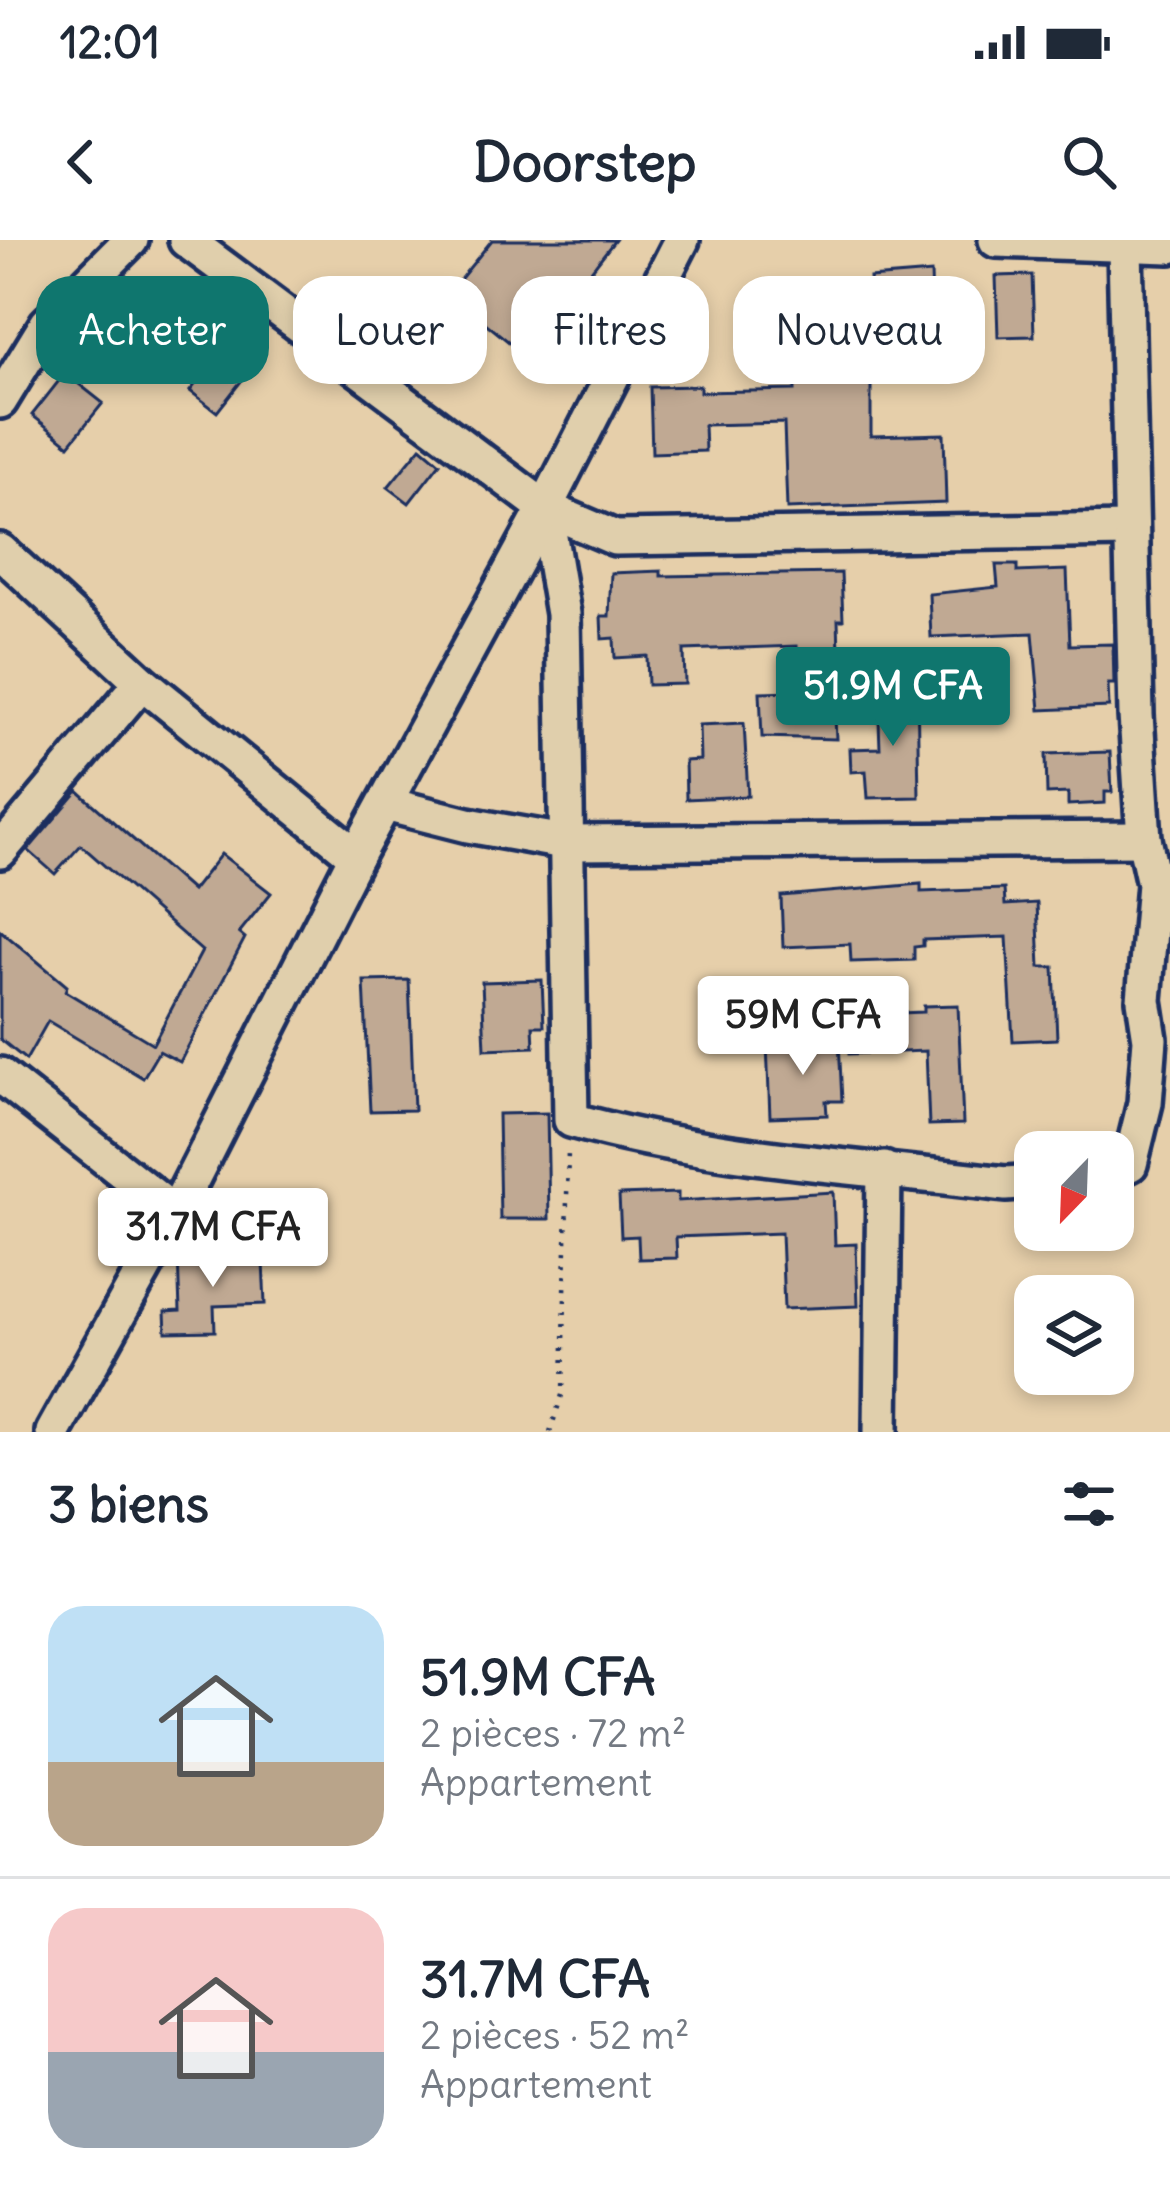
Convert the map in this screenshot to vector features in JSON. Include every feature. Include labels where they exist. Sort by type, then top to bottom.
[{"type":"street","points":[[0,401],[47,324],[131,240]]},
{"type":"street","points":[[187,240],[545,508],[615,538],[1129,530]]},
{"type":"street","points":[[53,1432],[175,1213],[356,856],[545,508],[682,240]]},
{"type":"street","points":[[996,240],[1170,247]]},
{"type":"street","points":[[1125,248],[1129,530],[1144,839],[1154,884],[1144,1000],[1150,1039],[1145,1103],[1134,1148]]},
{"type":"street","points":[[545,508],[563,614],[571,1120],[644,1141],[780,1162],[1014,1183]]},
{"type":"street","points":[[0,551],[142,682],[356,856]]},
{"type":"street","points":[[0,851],[142,682]]},
{"type":"street","points":[[385,804],[468,826],[570,843],[1144,839]]},
{"type":"street","points":[[0,1075],[175,1213]]},
{"type":"street","points":[[881,1432],[884,1169]]},
{"type":"path","points":[[550,1432],[563,1392],[563,1213],[571,1120]]},
{"type":"building","points":[[492,240],[615,240],[587,276],[511,276],[511,344],[487,324],[487,276],[463,276]]},
{"type":"building","points":[[1032,275],[1034,336],[998,337],[996,276]]},
{"type":"building","points":[[56,384],[79,384],[103,403],[69,445],[32,415]]},
{"type":"building","points":[[196,384],[239,384],[217,412],[190,391]]},
{"type":"building","points":[[795,384],[871,384],[871,436],[944,434],[946,503],[787,509],[784,423],[704,425],[705,451],[652,453],[650,387],[700,386],[700,392],[795,390]]},
{"type":"building","points":[[421,447],[440,463],[409,503],[388,487]]},
{"type":"building","points":[[996,565],[1017,565],[1017,572],[1067,570],[1070,645],[1113,644],[1109,707],[1040,710],[1033,633],[931,637],[929,594],[998,587]]},
{"type":"building","points":[[661,571],[661,576],[841,573],[843,620],[838,620],[839,652],[832,652],[836,739],[762,737],[760,692],[799,691],[797,646],[684,650],[685,684],[648,685],[647,656],[615,658],[614,638],[602,639],[601,616],[609,616],[611,573]]},
{"type":"building","points":[[917,688],[919,797],[868,798],[866,771],[851,772],[850,749],[880,748],[878,693]]},
{"type":"building","points":[[744,723],[748,796],[686,799],[685,761],[700,760],[699,725]]},
{"type":"building","points":[[1110,752],[1112,792],[1105,792],[1105,803],[1068,805],[1068,793],[1047,794],[1046,754]]},
{"type":"building","points":[[78,791],[192,891],[221,854],[271,893],[239,933],[245,938],[180,1062],[159,1051],[143,1078],[48,1021],[26,1060],[0,1039],[0,930],[67,986],[65,991],[153,1044],[202,951],[81,845],[55,874],[28,850]]},
{"type":"building","points":[[921,884],[921,892],[1004,889],[1005,905],[1037,903],[1040,967],[1054,967],[1057,1039],[1013,1041],[1007,937],[923,940],[923,946],[914,947],[914,960],[851,962],[850,944],[783,947],[781,896]]},
{"type":"building","points":[[409,980],[414,1110],[370,1111],[364,981]]},
{"type":"building","points":[[542,980],[544,1026],[533,1026],[534,1047],[485,1049],[482,982]]},
{"type":"building","points":[[958,1005],[963,1124],[929,1125],[926,1051],[849,1054],[848,1015],[924,1012],[924,1006]]},
{"type":"building","points":[[839,1041],[842,1101],[826,1101],[827,1115],[770,1117],[767,1044]]},
{"type":"building","points":[[547,1113],[549,1219],[500,1219],[498,1114]]},
{"type":"building","points":[[833,1192],[835,1245],[856,1244],[858,1306],[784,1309],[781,1233],[676,1237],[677,1258],[639,1259],[638,1236],[621,1237],[619,1195],[678,1193],[678,1201]]},
{"type":"building","points":[[232,1254],[233,1263],[263,1262],[265,1304],[214,1306],[215,1331],[166,1332],[165,1312],[180,1311],[178,1256]]}]
